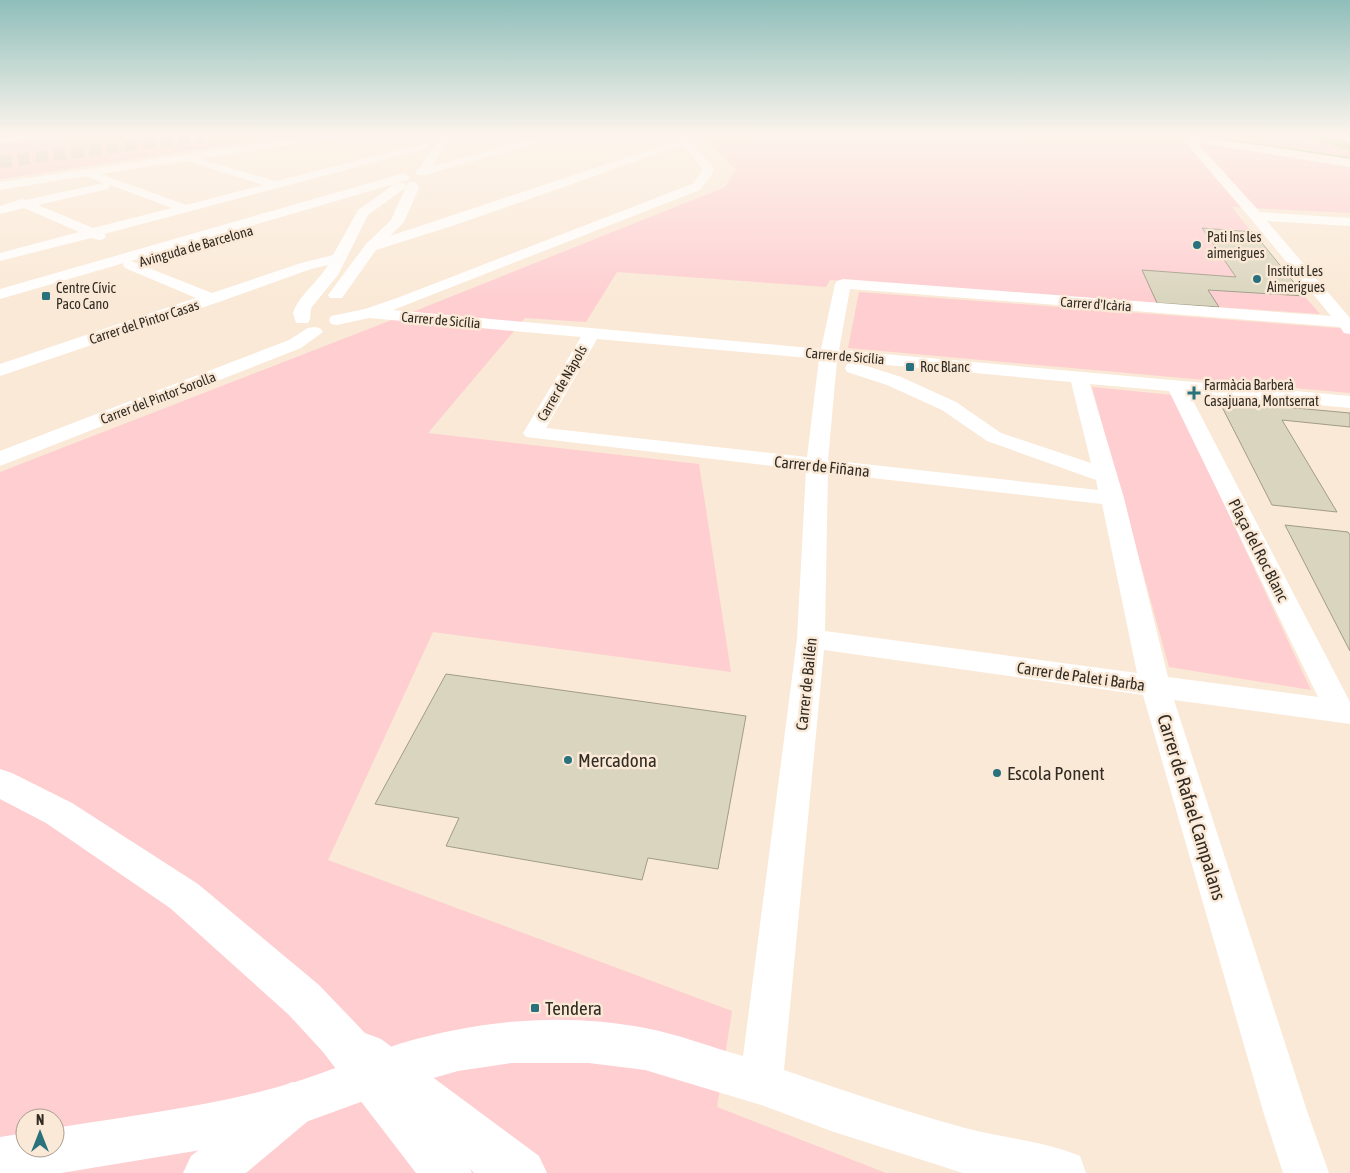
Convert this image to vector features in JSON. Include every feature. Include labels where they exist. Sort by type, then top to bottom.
[{"type":"main road","points":[[0,783],[59,812],[184,896],[304,1000],[460,1155],[508,1173]]},
{"type":"main road","points":[[208,1173],[292,1105]]},
{"type":"main road","points":[[460,1155],[522,1173]]},
{"type":"street","points":[[1,210],[83,191]]},
{"type":"street","points":[[137,191],[186,209]]},
{"type":"street","points":[[0,257],[254,191]]},
{"type":"street","points":[[296,191],[327,200]]},
{"type":"street","name":"Avinguda de Barcelona","points":[[0,303],[327,200],[366,191]]},
{"type":"street","name":"Avinguda de Barcelona","points":[[0,294],[370,196],[382,191]]},
{"type":"street","points":[[364,213],[392,191]]},
{"type":"street","points":[[370,196],[364,213],[340,258],[328,277],[303,307],[301,313],[321,317],[371,246],[397,222],[412,191]]},
{"type":"street","points":[[371,246],[450,222],[536,191]]},
{"type":"street","name":"Carrer del Pintor Sorolla","points":[[0,459],[286,348],[304,340],[321,317],[369,313],[686,191]]},
{"type":"street","points":[[1234,191],[1349,325]]},
{"type":"street","points":[[0,194],[113,242],[135,259],[213,299]]},
{"type":"street","points":[[1,210],[19,217]]},
{"type":"street","points":[[1256,216],[1350,222]]},
{"type":"street","points":[[53,232],[90,248],[189,273]]},
{"type":"street","name":"Carrer del Pintor Casas","points":[[0,370],[306,266],[340,258]]},
{"type":"street","name":"Carrer del Pintor Casas","points":[[287,274],[302,271],[328,277]]},
{"type":"street","points":[[208,280],[235,291]]},
{"type":"street","name":"Carrer d'Icària","points":[[842,284],[1349,325]]},
{"type":"street","name":"Carrer de Bailén","points":[[761,1083],[811,639],[818,465],[829,359],[842,284]]},
{"type":"street","name":"Carrer de Sicília","points":[[369,313],[592,333],[829,359],[1079,378],[1350,402]]},
{"type":"street","name":"Carrer de Nàpols","points":[[533,434],[592,333]]},
{"type":"street","points":[[829,359],[894,381],[949,406],[994,437],[1025,449],[1070,462],[1109,487]]},
{"type":"street","name":"Carrer de Rafael Campalans","points":[[1079,378],[1109,487],[1155,686],[1285,1111],[1306,1173]]},
{"type":"street","name":"Plaça del Roc Blanc","points":[[1177,388],[1345,712]]},
{"type":"street","name":"Carrer de Fiñana","points":[[533,434],[818,465],[1109,487]]},
{"type":"street","name":"Carrer de Palet i Barba","points":[[811,639],[1345,712]]},
{"type":"street","points":[[0,1160],[194,1128],[292,1105],[402,1065],[458,1050],[512,1042],[589,1042],[645,1049],[761,1083],[834,1110],[966,1151],[1063,1173]]},
{"type":"shaded area","points":[[716,191],[1350,191],[1350,213],[1232,207],[1274,261],[1320,314],[830,280],[826,287],[617,272],[586,322],[525,318],[428,433],[699,464],[731,672],[433,632],[328,860],[732,1011],[717,1107],[886,1173],[0,1173],[0,472],[415,311]]},
{"type":"shaded area","points":[[859,292],[1350,329],[1350,393],[848,348]]},
{"type":"shaded area","points":[[1092,387],[1173,395],[1311,690],[1169,667]]},
{"type":"building","points":[[1202,228],[1253,232],[1305,296],[1208,290],[1219,307],[1157,303],[1142,270],[1236,277]]},
{"type":"building","points":[[1219,401],[1350,413],[1350,427],[1282,420],[1337,512],[1272,505]]},
{"type":"building","points":[[1285,525],[1348,532],[1350,535],[1350,651]]},
{"type":"building","name":"Mercadona","points":[[446,674],[746,716],[718,869],[648,858],[642,880],[446,846],[459,818],[375,804]]},
{"type":"place","name":"Pati Ins les aimerigues","points":[[1197,245]]},
{"type":"place","name":"Institut Les Aimerigues","points":[[1257,279]]},
{"type":"place","name":"Centre Cívic Paco Cano","points":[[46,296]]},
{"type":"place","name":"Roc Blanc","points":[[910,367]]},
{"type":"place","name":"Farmàcia Barberà Casajuana, Montserrat","points":[[1194,393]]},
{"type":"place","name":"Mercadona","points":[[568,760]]},
{"type":"place","name":"Escola Ponent","points":[[997,773]]},
{"type":"place","name":"Tendera","points":[[535,1008]]}]
